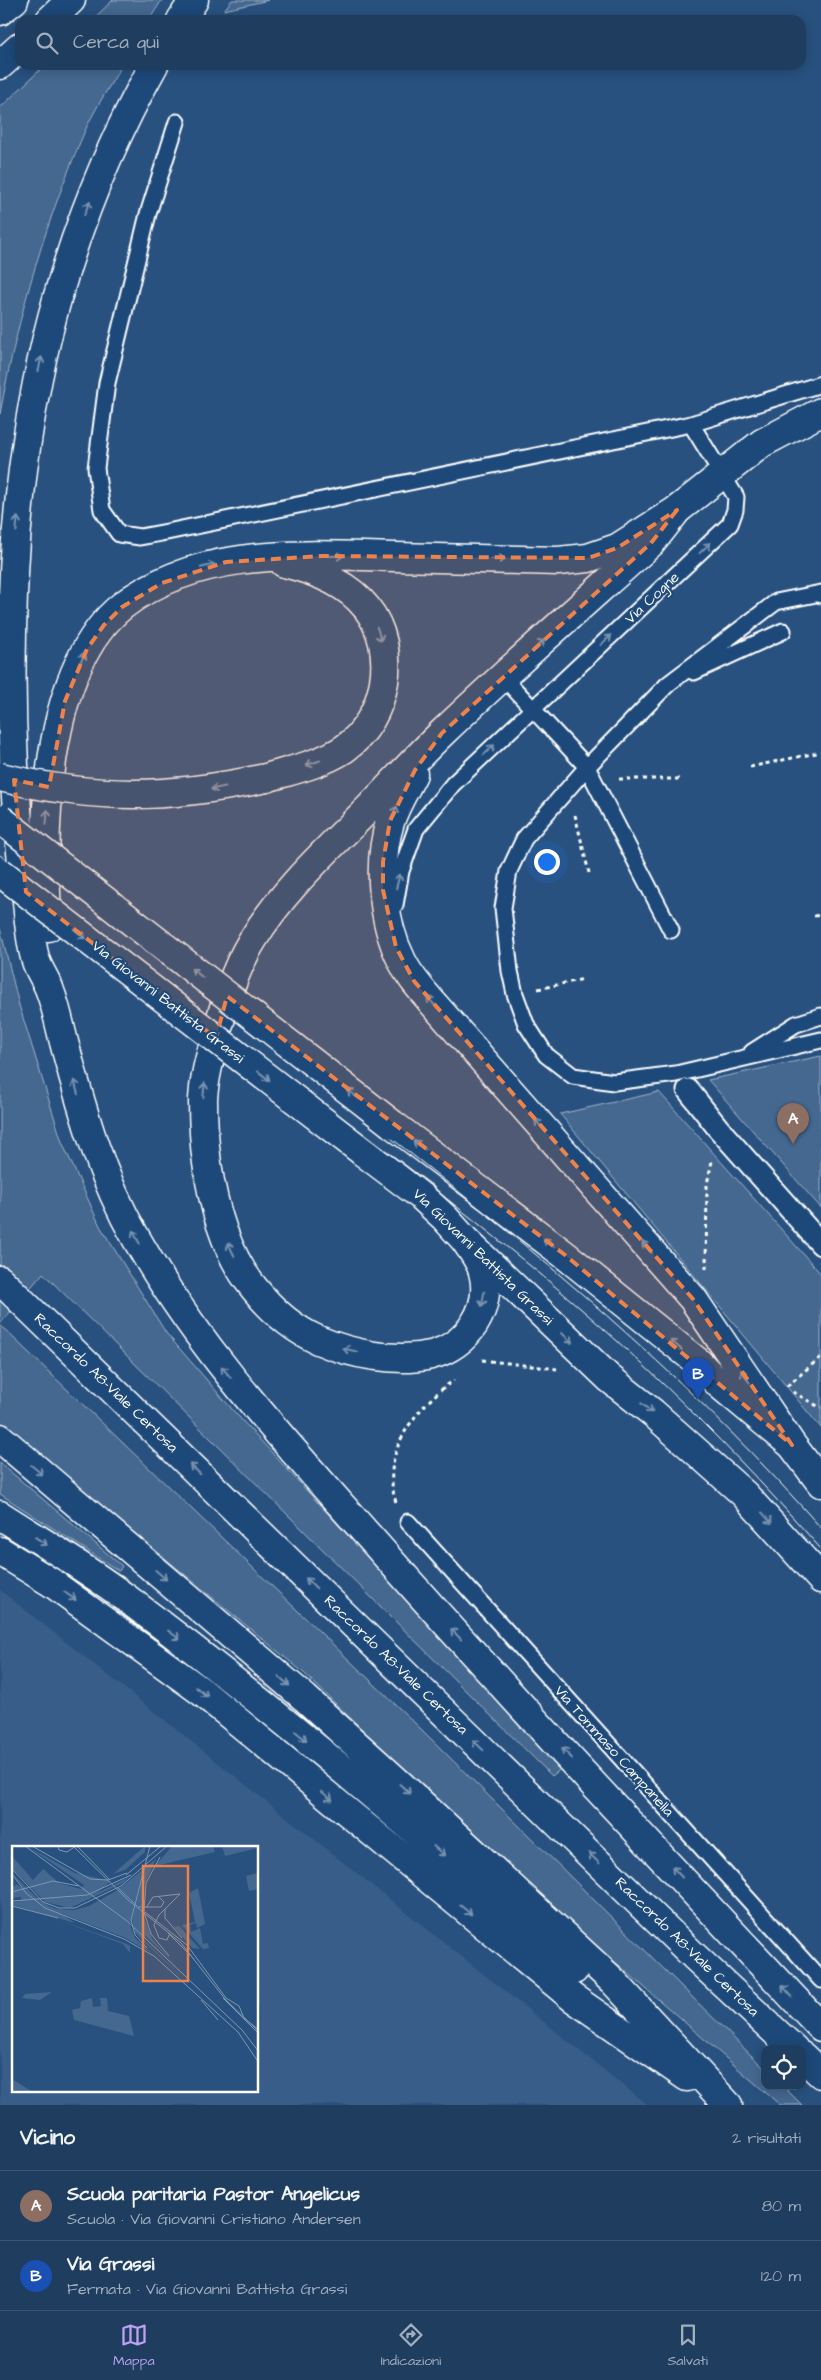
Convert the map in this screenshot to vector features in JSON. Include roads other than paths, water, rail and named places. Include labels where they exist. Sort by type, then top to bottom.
[{"type":"main road","points":[[0,11],[14,0]]},
{"type":"main road","points":[[55,15],[71,0]]},
{"type":"main road","points":[[184,15],[194,0]]},
{"type":"main road","points":[[0,65],[15,52]]},
{"type":"main road","points":[[152,70],[103,169],[69,257],[44,348],[24,457],[13,586],[13,763],[19,842],[33,946],[36,962],[49,988],[89,1134],[109,1183],[135,1237],[173,1297],[217,1360],[257,1410],[425,1600],[821,2027]]},
{"type":"main road","points":[[49,988],[46,835],[50,772],[65,701],[75,672],[87,649],[104,624],[122,606],[180,574],[226,562],[252,559],[322,556],[558,561],[588,558],[617,548],[677,510],[762,443],[821,412]]},
{"type":"main road","points":[[464,1239],[483,1270],[484,1300],[478,1316],[461,1340],[431,1355],[406,1358],[372,1355],[345,1349],[316,1339],[291,1324],[269,1304],[251,1285],[225,1236],[214,1201],[207,1163],[203,1099],[206,1071],[225,1003],[238,968],[251,942],[287,891],[442,733],[651,543],[677,510]]},
{"type":"main road","points":[[0,777],[71,791],[135,796],[206,790],[266,778],[327,758],[344,749],[358,737],[369,723],[378,706],[384,687],[385,669],[381,637],[375,620],[354,594],[310,571],[285,564],[252,559]]},
{"type":"main road","points":[[442,733],[415,770],[390,822],[385,840],[383,862],[387,914],[401,960],[414,981],[693,1299],[792,1445],[821,1483]]},
{"type":"main road","points":[[0,819],[392,1124],[572,1261],[699,1363],[720,1385],[792,1445]]},
{"type":"main road","name":"Via Giovanni Battista Grassi","points":[[0,872],[420,1195],[609,1378],[653,1413],[744,1494],[821,1579]]},
{"type":"main road","name":"Raccordo A8-Viale Certosa","points":[[0,1280],[687,1949],[790,2045]]},
{"type":"main road","points":[[0,1438],[305,1698],[419,1802],[613,1981],[728,2105]]},
{"type":"main road","points":[[0,1515],[125,1597],[282,1719],[406,1822],[728,2105]]},
{"type":"main road","points":[[0,1551],[74,1599],[202,1692],[573,1998],[728,2105]]},
{"type":"main road","points":[[806,2060],[821,2074]]},
{"type":"street","points":[[688,1090],[718,1128],[821,1244]]},
{"type":"lane","points":[[177,122],[148,214],[107,383],[96,468],[102,510],[119,534],[140,537],[158,534],[690,424],[821,384]]},
{"type":"lane","name":"Via Cogne","points":[[396,947],[394,915],[396,892],[416,829],[453,784],[730,524],[735,510],[736,497],[690,424]]},
{"type":"lane","points":[[821,595],[820,593],[776,602],[668,684],[590,773],[569,788],[524,839],[509,871],[503,908],[515,994],[526,1024],[546,1055],[574,1076],[614,1082],[676,1074],[821,1040]]},
{"type":"lane","points":[[668,684],[783,632]]},
{"type":"lane","points":[[503,677],[590,773],[670,930]]},
{"type":"lane","points":[[740,1059],[796,1024],[821,1016]]},
{"type":"lane","name":"Via Tommaso Campanella","points":[[408,1522],[821,1980]]},
{"type":"tram line","points":[[0,836],[105,919],[426,1165],[530,1250],[631,1338],[729,1430],[821,1528]]},
{"type":"tram line","points":[[0,855],[473,1219],[577,1305],[685,1405],[821,1549]]},
{"type":"place","name":"Scuola paritaria Pastor Angelicus","points":[[793,1144]]},
{"type":"place","name":"Via Grassi","points":[[698,1399]]}]
